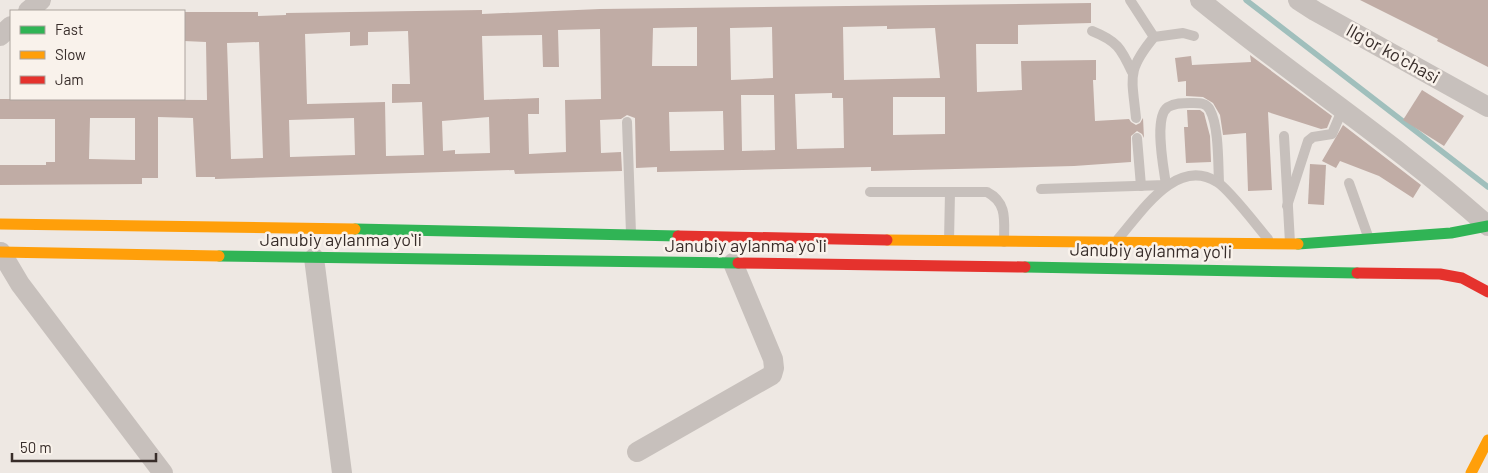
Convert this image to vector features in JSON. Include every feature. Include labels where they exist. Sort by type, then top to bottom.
[{"type":"main road","name":"Janubiy aylanma yoʻli","points":[[0,224],[1114,244],[1290,244],[1451,233],[1488,226]]},
{"type":"main road","name":"Janubiy aylanma yoʻli","points":[[0,252],[1440,274],[1462,278],[1488,292]]},
{"type":"main road","points":[[1471,473],[1488,440]]},
{"type":"street","points":[[29,10],[41,0]]},
{"type":"street","points":[[1200,0],[1242,35],[1343,108],[1458,199],[1488,226]]},
{"type":"street","name":"Ilgʻor koʻchasi","points":[[1298,0],[1488,107]]},
{"type":"street","points":[[0,36],[10,27]]},
{"type":"street","points":[[0,252],[20,284],[163,473]]},
{"type":"street","points":[[314,258],[342,473]]},
{"type":"street","points":[[637,452],[772,375],[773,359],[733,263]]},
{"type":"lane","points":[[1130,0],[1154,37]]},
{"type":"lane","points":[[1092,31],[1110,38],[1122,49],[1132,72],[1136,118]]},
{"type":"lane","points":[[1132,72],[1136,60],[1154,37],[1183,33],[1194,36]]},
{"type":"lane","points":[[1114,244],[1166,185],[1161,140],[1161,116],[1167,108],[1178,103],[1202,103],[1210,109],[1219,182]]},
{"type":"lane","points":[[1287,206],[1308,141],[1313,137],[1332,134],[1343,108]]},
{"type":"lane","points":[[627,122],[631,234]]},
{"type":"lane","points":[[1284,136],[1290,244]]},
{"type":"lane","points":[[1137,138],[1141,186]]},
{"type":"lane","points":[[1040,189],[1166,185],[1184,177],[1202,176],[1219,182],[1272,244]]},
{"type":"lane","points":[[1349,184],[1369,240]]},
{"type":"lane","points":[[870,192],[986,192],[999,200],[1004,214],[1004,243]]},
{"type":"lane","points":[[950,192],[950,242]]},
{"type":"building","points":[[1360,0],[1488,0],[1488,67],[1437,41],[1438,39]]},
{"type":"building","points":[[1091,3],[1091,23],[1018,25],[1018,44],[976,44],[977,92],[1022,90],[1021,61],[1096,60],[1096,80],[1093,80],[1095,121],[1129,119],[1136,125],[1143,118],[1144,138],[1137,131],[1131,136],[1131,162],[1074,166],[871,171],[871,167],[657,172],[657,167],[636,168],[635,118],[627,115],[621,119],[600,120],[601,153],[621,152],[622,171],[515,174],[514,170],[215,179],[215,177],[196,177],[193,118],[158,117],[158,178],[142,178],[142,184],[0,185],[0,165],[46,165],[46,162],[55,162],[55,119],[0,119],[0,99],[207,100],[206,42],[185,41],[185,12],[258,12],[258,16],[286,15],[286,13],[482,10],[482,14],[600,9]],"holes":[[[887,26],[887,29],[935,28],[940,78],[844,80],[843,27]],[[697,27],[697,66],[652,66],[653,28]],[[772,27],[773,78],[731,80],[730,28]],[[600,29],[601,99],[565,100],[566,152],[529,154],[528,114],[539,114],[539,98],[484,100],[482,36],[542,35],[543,67],[559,67],[558,30]],[[408,31],[410,84],[392,84],[392,103],[422,102],[424,155],[386,156],[385,102],[307,104],[305,34],[350,32],[350,46],[368,45],[368,32]],[[259,42],[263,158],[231,159],[227,43]],[[832,93],[832,98],[843,98],[844,148],[797,149],[795,94]],[[741,95],[774,95],[775,150],[742,151]],[[893,97],[945,97],[945,134],[893,135]],[[723,111],[724,150],[670,151],[669,112]],[[489,117],[490,153],[455,154],[455,150],[443,151],[442,121]],[[90,118],[135,118],[135,160],[89,159]],[[354,118],[355,155],[290,157],[289,120]]]},
{"type":"building","points":[[1250,55],[1332,116],[1327,128],[1321,129],[1268,112],[1272,190],[1248,191],[1246,133],[1223,135],[1220,115],[1213,103],[1203,97],[1186,96],[1186,81],[1178,82],[1175,58],[1191,56],[1192,65],[1251,62]]},
{"type":"building","points":[[1422,90],[1464,116],[1444,146],[1403,120]]},
{"type":"building","points":[[1187,110],[1200,110],[1204,113],[1210,136],[1211,162],[1186,163],[1184,127],[1188,127]]},
{"type":"building","points":[[1343,125],[1421,185],[1413,198],[1379,176],[1340,161],[1336,168],[1322,161]]},
{"type":"building","points":[[1310,164],[1326,165],[1324,205],[1308,204]]},
{"type":"waterway","points":[[1246,0],[1488,187]]},
{"type":"traffic: fast","points":[[1298,244],[1451,233],[1488,226]]},
{"type":"traffic: fast","points":[[355,229],[678,236]]},
{"type":"traffic: fast","points":[[219,256],[738,263]]},
{"type":"traffic: fast","points":[[1025,267],[1357,273]]},
{"type":"traffic: slow","points":[[0,224],[355,229]]},
{"type":"traffic: slow","points":[[887,240],[1298,244]]},
{"type":"traffic: slow","points":[[0,252],[219,256]]},
{"type":"traffic: slow","points":[[1471,473],[1488,440]]},
{"type":"traffic: jam","points":[[678,236],[887,240]]},
{"type":"traffic: jam","points":[[738,263],[1025,267]]},
{"type":"traffic: jam","points":[[1357,273],[1440,274],[1462,278],[1488,292]]}]
